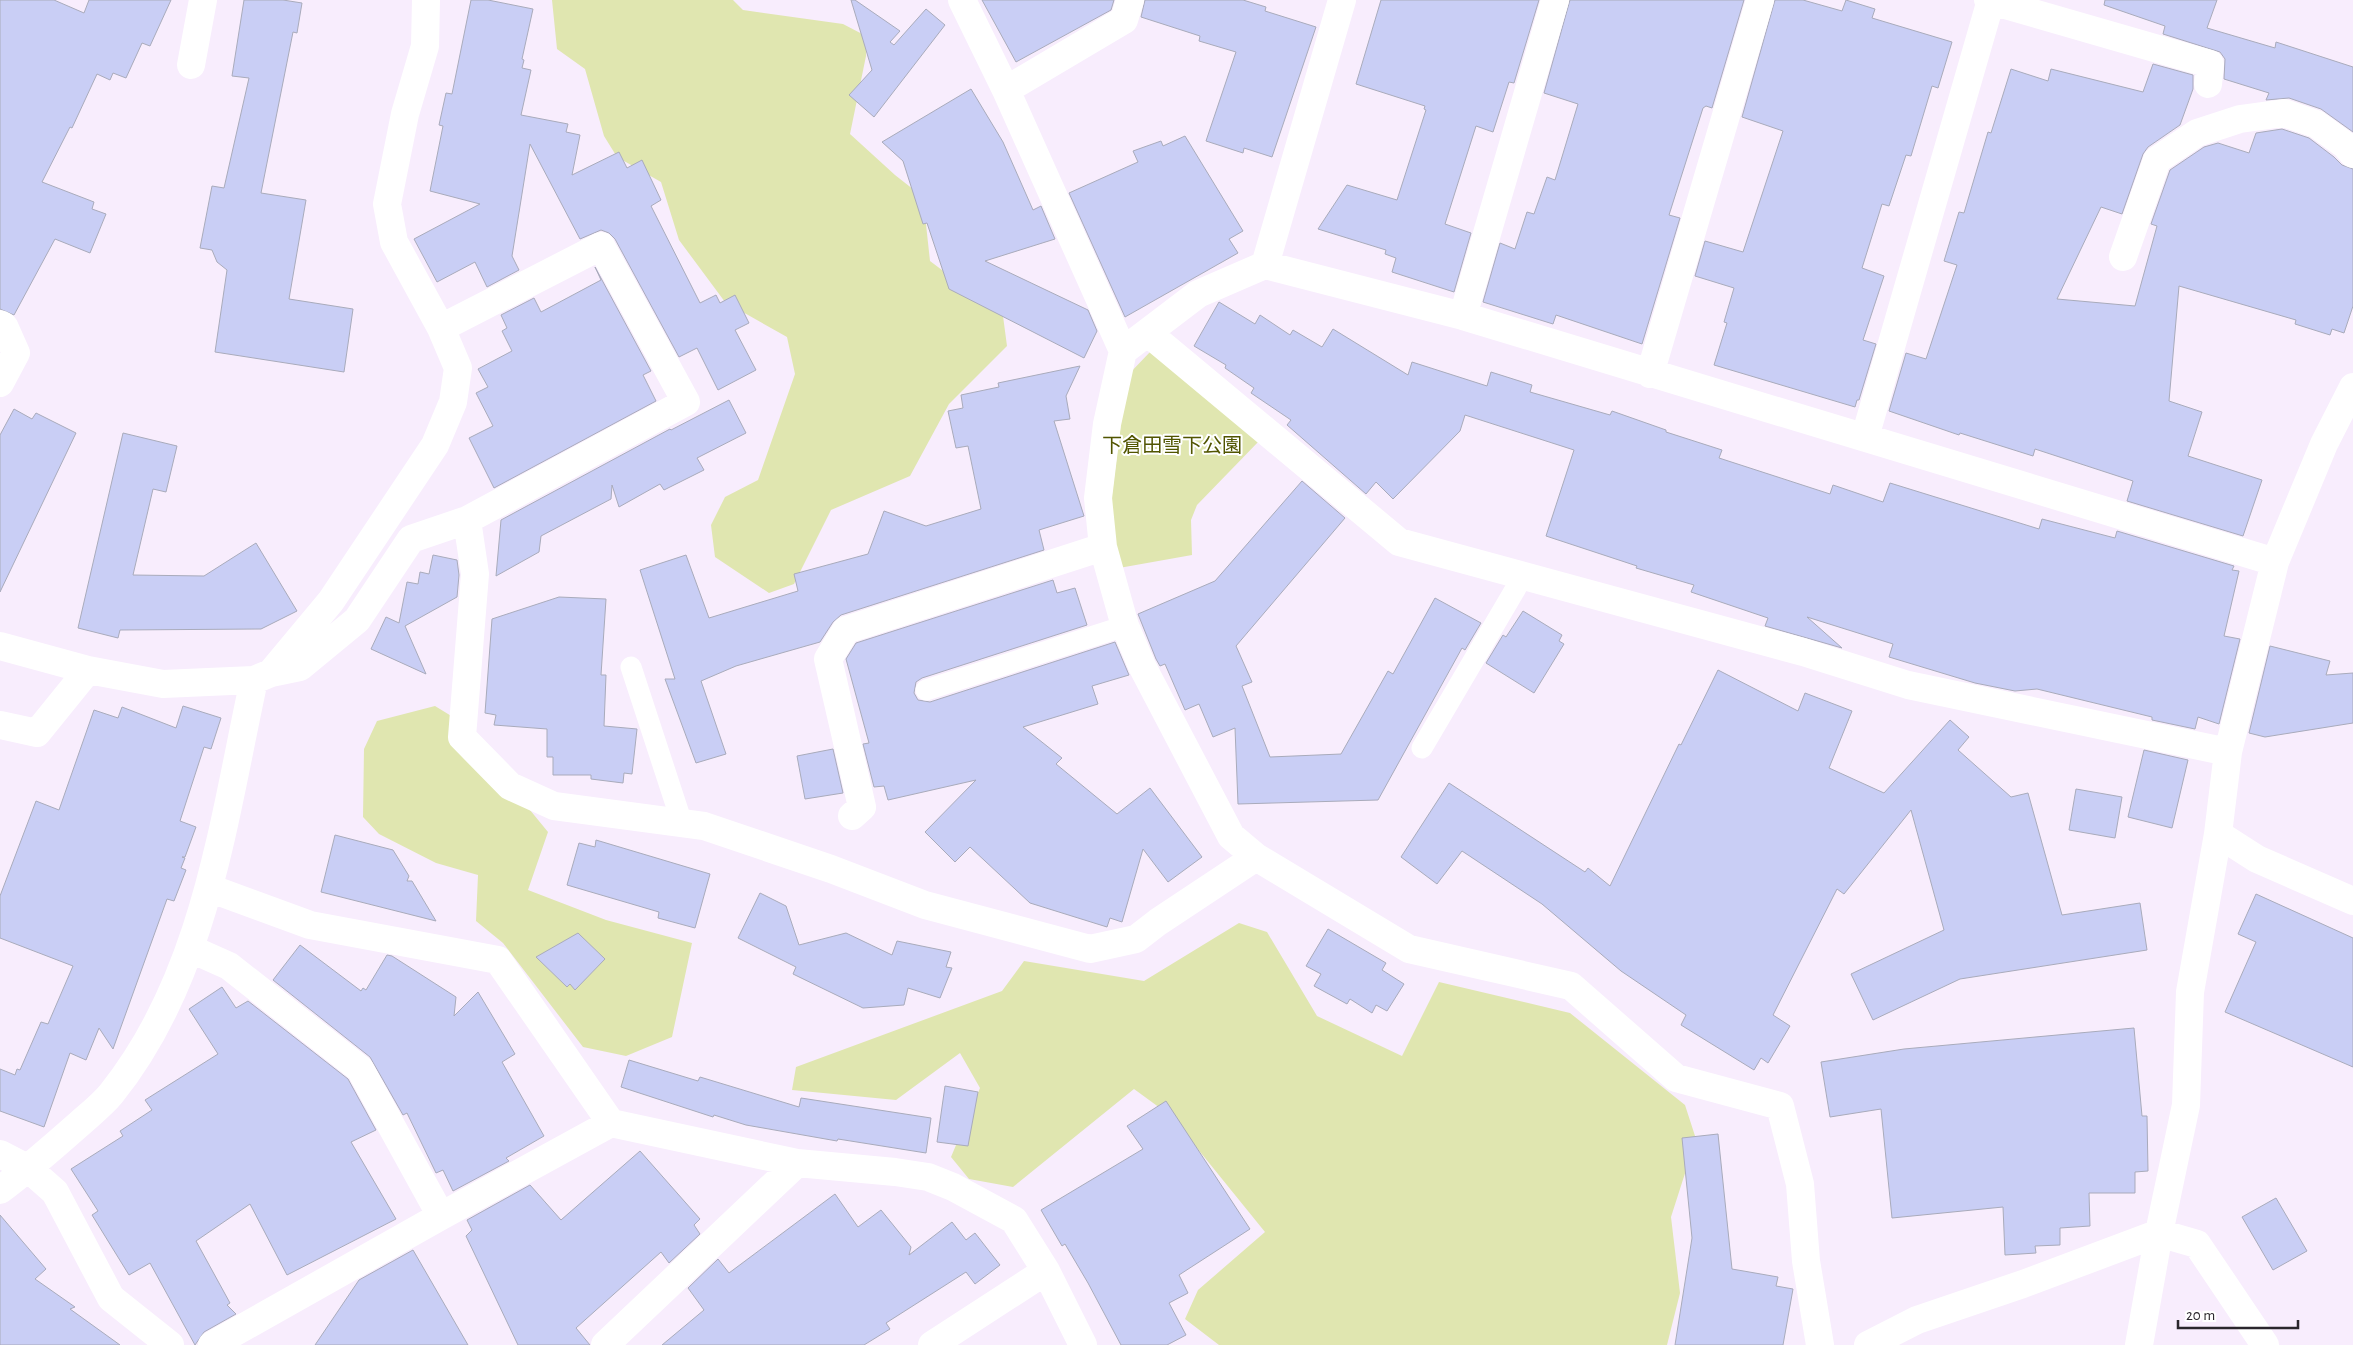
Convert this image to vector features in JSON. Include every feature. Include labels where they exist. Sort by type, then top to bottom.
[{"type":"street","points":[[191,65],[203,0]]},
{"type":"street","points":[[0,1190],[29,1169],[110,1095],[147,1043],[191,949],[209,888],[263,677],[331,601],[435,445],[453,402],[458,368],[441,328],[394,242],[387,204],[406,114],[425,46],[426,0]]},
{"type":"street","points":[[962,0],[1006,90],[1123,350],[1107,424],[1098,498],[1103,547],[1125,626],[1142,666],[1230,836],[1256,857],[1409,949],[1570,986],[1676,1078],[1780,1106],[1800,1184],[1806,1261],[1820,1345]]},
{"type":"street","points":[[1006,90],[1124,20],[1130,0]]},
{"type":"street","points":[[1265,265],[1342,0]]},
{"type":"street","points":[[1462,316],[1554,0]]},
{"type":"street","points":[[1650,374],[1760,0]]},
{"type":"street","points":[[1865,437],[1990,0],[2210,64],[2208,84]]},
{"type":"street","points":[[2123,257],[2157,160],[2197,134],[2240,119],[2284,113],[2316,124],[2345,145],[2353,154]]},
{"type":"street","points":[[0,646],[88,670],[163,684],[263,677],[300,667],[357,620],[411,539],[467,520],[686,402],[601,246],[441,328]]},
{"type":"street","points":[[1123,350],[1198,294],[1265,265],[1462,316],[2276,562]]},
{"type":"street","points":[[0,324],[4,326],[16,354],[0,383]]},
{"type":"street","points":[[1148,333],[1399,542],[1803,652],[1908,685],[2228,752]]},
{"type":"street","points":[[2139,1345],[2159,1232],[2186,1106],[2190,992],[2218,834],[2228,752],[2276,562],[2324,444],[2353,387]]},
{"type":"street","points":[[467,520],[475,574],[462,737],[510,786],[554,806],[704,826],[831,869],[925,905],[1090,949],[1136,940],[1158,922],[1256,857]]},
{"type":"street","points":[[852,816],[862,807],[828,659],[846,630],[1103,547]]},
{"type":"street","points":[[0,725],[37,733],[88,670]]},
{"type":"street","points":[[2218,834],[2257,859],[2353,901]]},
{"type":"street","points":[[209,888],[310,925],[498,960],[611,1123]]},
{"type":"street","points":[[191,949],[228,966],[360,1069],[440,1216]]},
{"type":"street","points":[[212,1345],[440,1216],[611,1123],[797,1164],[895,1172],[928,1177],[978,1200],[1014,1220],[1046,1271],[1083,1345]]},
{"type":"street","points":[[0,1154],[29,1169],[55,1192],[111,1298],[170,1345]]},
{"type":"street","points":[[605,1345],[797,1164]]},
{"type":"street","points":[[1868,1345],[1917,1320],[2023,1284],[2159,1232],[2197,1244],[2265,1345]]},
{"type":"street","points":[[932,1345],[1046,1271]]},
{"type":"lane","points":[[1422,748],[1523,576]]},
{"type":"lane","points":[[926,690],[1125,626]]},
{"type":"lane","points":[[631,668],[682,823]]},
{"type":"green space","points":[[552,0],[733,0],[743,10],[843,24],[866,36],[866,56],[850,134],[895,175],[923,197],[930,261],[1003,316],[1007,346],[949,404],[910,476],[831,510],[794,584],[769,593],[715,557],[711,525],[725,497],[758,480],[795,374],[787,337],[725,302],[679,240],[661,182],[617,157],[604,136],[585,69],[557,49]]},
{"type":"green space","name":"下倉田雪下公園","points":[[1150,352],[1261,439],[1197,505],[1191,520],[1192,555],[1119,568],[1109,518],[1127,376]]},
{"type":"green space","points":[[435,706],[466,725],[498,771],[548,832],[528,890],[606,920],[692,943],[672,1037],[626,1056],[583,1047],[503,943],[476,921],[478,875],[436,863],[379,834],[363,817],[364,749],[377,721]]},
{"type":"green space","points":[[1239,923],[1267,932],[1317,1016],[1402,1056],[1439,982],[1570,1013],[1685,1105],[1696,1139],[1671,1217],[1680,1293],[1667,1345],[1219,1345],[1185,1319],[1198,1290],[1265,1232],[1171,1116],[1134,1089],[1013,1187],[969,1179],[951,1157],[980,1088],[960,1053],[896,1100],[792,1090],[796,1067],[1002,991],[1024,961],[1144,981]]},
{"type":"building","points":[[0,0],[54,0],[84,13],[89,0],[171,0],[150,46],[142,43],[126,78],[113,73],[110,80],[97,74],[72,128],[70,127],[42,182],[94,202],[92,209],[106,214],[90,253],[55,239],[14,315],[0,309]]},
{"type":"building","points":[[244,0],[283,0],[302,3],[297,33],[293,32],[261,193],[306,200],[289,299],[353,309],[344,372],[215,352],[227,270],[217,262],[212,250],[200,248],[212,186],[224,188],[249,78],[232,76]]},
{"type":"building","points":[[471,0],[488,0],[533,9],[522,59],[524,60],[522,68],[531,70],[521,115],[568,124],[566,132],[580,135],[572,175],[619,152],[627,168],[642,160],[661,200],[651,206],[700,303],[716,295],[720,303],[735,295],[749,323],[735,330],[756,370],[718,390],[697,348],[679,357],[615,239],[609,233],[601,230],[580,239],[530,144],[512,256],[519,270],[487,287],[475,262],[437,282],[414,239],[480,204],[430,191],[443,126],[439,125],[446,93],[452,94]]},
{"type":"building","points":[[851,0],[855,0],[900,31],[890,42],[894,45],[926,9],[945,25],[874,117],[849,95],[872,70]]},
{"type":"building","points":[[982,0],[1114,0],[1111,10],[1016,62]]},
{"type":"building","points":[[1145,0],[1243,0],[1266,7],[1265,11],[1316,27],[1272,157],[1244,148],[1243,153],[1206,141],[1236,52],[1199,41],[1200,36],[1141,17]]},
{"type":"building","points":[[1381,0],[1539,0],[1514,83],[1509,82],[1493,132],[1476,126],[1445,224],[1471,233],[1454,292],[1392,272],[1396,258],[1385,254],[1386,250],[1318,229],[1347,185],[1397,200],[1426,110],[1424,109],[1425,106],[1356,84]]},
{"type":"building","points":[[1570,0],[1744,0],[1712,108],[1706,106],[1703,108],[1669,215],[1680,218],[1642,344],[1556,315],[1553,324],[1483,302],[1500,243],[1515,249],[1527,212],[1534,214],[1547,177],[1555,180],[1578,104],[1544,93]]},
{"type":"building","points":[[1775,0],[1803,0],[1842,11],[1846,0],[1875,9],[1872,18],[1952,42],[1938,88],[1932,86],[1911,156],[1906,155],[1889,206],[1882,204],[1862,268],[1884,276],[1863,340],[1876,344],[1859,400],[1857,400],[1855,407],[1714,365],[1727,323],[1724,322],[1734,288],[1695,276],[1705,241],[1743,252],[1783,131],[1742,117]]},
{"type":"building","points":[[2105,0],[2217,0],[2207,28],[2275,48],[2276,42],[2353,67],[2353,132],[2321,109],[2289,98],[2266,100],[2269,93],[2224,79],[2225,59],[2220,52],[2163,34],[2165,26],[2104,5]]},
{"type":"building","points":[[2153,64],[2193,75],[2193,89],[2180,125],[2148,147],[2143,154],[2122,214],[2101,207],[2057,299],[2135,306],[2157,226],[2151,224],[2170,170],[2204,147],[2218,143],[2249,153],[2256,133],[2282,129],[2309,138],[2342,165],[2353,169],[2353,306],[2344,333],[2332,329],[2330,335],[2295,324],[2296,320],[2179,286],[2169,401],[2202,412],[2188,456],[2262,480],[2243,536],[2127,501],[2133,481],[2035,449],[2033,456],[1960,433],[1959,435],[1889,411],[1906,353],[1926,359],[1957,265],[1944,261],[1959,212],[1964,213],[1988,132],[1991,133],[2011,69],[2048,81],[2051,69],[2143,92]]},
{"type":"building","points":[[971,89],[1003,142],[1033,210],[1041,206],[1055,239],[985,261],[1088,310],[1097,331],[1084,358],[949,289],[927,223],[923,224],[903,161],[882,142]]},
{"type":"building","points":[[1185,136],[1243,231],[1229,239],[1238,253],[1125,317],[1069,193],[1138,162],[1133,151],[1161,141],[1163,146]]},
{"type":"building","points":[[595,267],[651,371],[643,375],[656,401],[494,488],[469,438],[493,426],[476,393],[488,387],[478,369],[512,351],[502,331],[507,328],[501,315],[534,298],[541,312],[601,280]]},
{"type":"building","points":[[1219,302],[1255,324],[1260,315],[1290,335],[1293,330],[1322,347],[1333,329],[1408,375],[1412,362],[1487,386],[1491,372],[1532,385],[1530,392],[1610,415],[1612,411],[1666,430],[1666,432],[1722,450],[1719,458],[1830,494],[1833,485],[1883,502],[1890,483],[2039,529],[2042,519],[2115,538],[2117,531],[2234,566],[2232,570],[2239,571],[2224,636],[2240,639],[2219,724],[2198,717],[2195,729],[2152,720],[2152,717],[2037,689],[2015,691],[1975,683],[1889,657],[1893,644],[1807,617],[1842,648],[1765,626],[1768,618],[1691,592],[1694,585],[1636,568],[1637,566],[1546,536],[1574,450],[1465,415],[1460,431],[1393,499],[1376,482],[1366,494],[1287,425],[1291,420],[1251,393],[1254,388],[1225,368],[1226,365],[1194,346]]},
{"type":"building","points":[[1080,366],[1066,396],[1070,419],[1054,421],[1084,516],[1039,530],[1044,550],[841,615],[833,622],[820,642],[736,666],[701,681],[726,754],[696,763],[665,679],[675,679],[640,570],[686,555],[709,618],[798,591],[794,574],[868,554],[884,511],[926,526],[981,509],[968,446],[956,448],[948,411],[963,408],[961,395],[999,387],[998,383]]},
{"type":"building","points":[[729,400],[746,433],[697,458],[704,470],[664,490],[660,484],[619,507],[612,485],[611,499],[541,536],[539,552],[496,576],[501,520],[670,429]]},
{"type":"building","points":[[14,409],[32,419],[36,413],[76,433],[0,592],[0,435]]},
{"type":"building","points":[[123,433],[177,446],[166,492],[153,489],[133,575],[204,576],[256,543],[297,611],[261,629],[120,630],[118,638],[78,628]]},
{"type":"building","points":[[1302,481],[1345,518],[1236,646],[1252,682],[1242,686],[1270,757],[1341,754],[1388,671],[1393,674],[1435,598],[1481,623],[1465,650],[1462,648],[1378,800],[1238,804],[1235,728],[1213,737],[1199,704],[1185,710],[1165,664],[1160,666],[1156,659],[1138,614],[1215,581]]},
{"type":"building","points":[[433,555],[457,560],[459,575],[457,597],[405,626],[426,674],[371,649],[386,617],[399,623],[407,582],[418,584],[420,572],[429,574]]},
{"type":"building","points":[[1053,580],[1057,593],[1075,588],[1087,625],[922,678],[916,682],[914,693],[918,700],[930,702],[1115,642],[1129,675],[1092,686],[1098,704],[1023,727],[1062,758],[1056,764],[1117,814],[1150,788],[1202,857],[1168,882],[1143,849],[1122,922],[1110,918],[1107,927],[1030,903],[970,847],[955,862],[925,832],[976,780],[888,800],[884,786],[874,787],[863,744],[869,743],[846,659],[856,643]]},
{"type":"building","points":[[559,597],[606,599],[601,675],[606,675],[604,726],[637,729],[632,774],[624,773],[623,783],[591,779],[591,775],[553,775],[553,757],[547,757],[547,729],[494,725],[496,715],[485,713],[492,619]]},
{"type":"building","points":[[1523,611],[1562,635],[1559,641],[1564,644],[1534,693],[1486,663],[1503,635],[1506,637]]},
{"type":"building","points":[[2270,646],[2330,661],[2326,675],[2353,673],[2353,723],[2265,737],[2249,733]]},
{"type":"building","points":[[1718,670],[1798,711],[1805,693],[1852,711],[1829,768],[1884,793],[1950,720],[1969,737],[1958,750],[2011,797],[2028,793],[2062,915],[2140,903],[2147,950],[1960,979],[1873,1020],[1851,974],[1944,930],[1911,810],[1844,894],[1837,889],[1773,1015],[1790,1026],[1768,1063],[1761,1058],[1754,1070],[1681,1025],[1686,1015],[1621,971],[1542,904],[1462,851],[1437,884],[1401,857],[1449,783],[1585,872],[1588,868],[1610,886],[1679,744],[1681,745]]},
{"type":"building","points":[[183,706],[221,718],[211,749],[204,747],[180,821],[196,827],[185,857],[182,857],[185,858],[181,868],[186,870],[174,901],[167,899],[113,1049],[99,1028],[86,1060],[70,1053],[44,1127],[0,1111],[0,1069],[15,1075],[17,1069],[20,1070],[41,1022],[48,1024],[73,966],[0,938],[0,896],[36,801],[59,810],[94,710],[118,718],[122,707],[176,728]]},
{"type":"building","points":[[833,749],[843,793],[805,799],[797,756]]},
{"type":"building","points":[[2144,750],[2188,760],[2172,828],[2128,817]]},
{"type":"building","points":[[2076,789],[2122,797],[2115,838],[2069,830]]},
{"type":"building","points":[[335,835],[393,850],[409,876],[407,881],[412,881],[436,921],[321,892]]},
{"type":"building","points":[[596,840],[710,874],[695,928],[658,918],[659,912],[567,885],[579,843],[595,847]]},
{"type":"building","points":[[760,893],[786,906],[799,945],[846,933],[892,955],[897,941],[951,952],[946,967],[952,968],[940,998],[908,988],[904,1005],[863,1008],[793,974],[796,967],[738,938]]},
{"type":"building","points":[[2256,894],[2353,938],[2353,1067],[2225,1012],[2256,942],[2238,934]]},
{"type":"building","points":[[1328,929],[1386,963],[1382,970],[1404,984],[1387,1011],[1376,1005],[1372,1013],[1350,999],[1347,1004],[1314,986],[1321,974],[1306,966]]},
{"type":"building","points":[[578,933],[605,959],[575,990],[570,984],[567,987],[536,957]]},
{"type":"building","points":[[300,945],[361,991],[363,988],[366,990],[387,955],[392,956],[456,997],[454,1016],[478,992],[515,1054],[502,1062],[544,1136],[506,1158],[509,1161],[453,1191],[443,1170],[436,1173],[407,1113],[403,1115],[370,1057],[273,980]]},
{"type":"building","points":[[222,987],[236,1008],[248,1001],[348,1079],[376,1130],[351,1142],[396,1219],[287,1275],[250,1204],[196,1241],[230,1303],[227,1305],[236,1314],[204,1332],[195,1345],[150,1263],[129,1275],[92,1215],[98,1211],[71,1169],[123,1136],[120,1131],[152,1110],[145,1100],[218,1054],[189,1009]]},
{"type":"building","points":[[2134,1028],[2142,1116],[2147,1116],[2148,1171],[2135,1172],[2135,1193],[2089,1193],[2090,1226],[2060,1228],[2060,1245],[2035,1246],[2036,1253],[2005,1255],[2003,1207],[1892,1218],[1881,1109],[1830,1117],[1821,1062],[1904,1049]]},
{"type":"building","points":[[629,1060],[698,1081],[700,1077],[799,1107],[801,1098],[931,1118],[926,1153],[838,1139],[837,1141],[746,1125],[714,1115],[713,1117],[621,1087]]},
{"type":"building","points":[[945,1086],[978,1092],[968,1146],[937,1142]]},
{"type":"building","points":[[1166,1101],[1250,1229],[1179,1275],[1188,1293],[1169,1303],[1186,1335],[1167,1345],[1121,1345],[1065,1244],[1062,1246],[1041,1210],[1143,1149],[1127,1126]]},
{"type":"building","points":[[1718,1134],[1732,1269],[1778,1277],[1776,1286],[1793,1289],[1783,1345],[1675,1345],[1692,1238],[1682,1138]]},
{"type":"building","points":[[640,1151],[700,1219],[694,1225],[700,1234],[669,1263],[661,1252],[576,1328],[590,1345],[518,1345],[466,1236],[472,1230],[467,1220],[530,1185],[561,1220]]},
{"type":"building","points":[[835,1194],[858,1227],[881,1210],[911,1247],[909,1255],[952,1222],[966,1240],[975,1233],[1000,1265],[975,1284],[966,1272],[886,1323],[890,1329],[864,1345],[662,1345],[704,1310],[688,1288],[718,1259],[729,1273]]},
{"type":"building","points":[[2276,1198],[2307,1251],[2273,1270],[2242,1217]]},
{"type":"building","points":[[0,1215],[46,1269],[35,1279],[75,1307],[70,1309],[120,1345],[0,1345]]},
{"type":"building","points":[[413,1250],[468,1345],[315,1345],[359,1280]]}]
